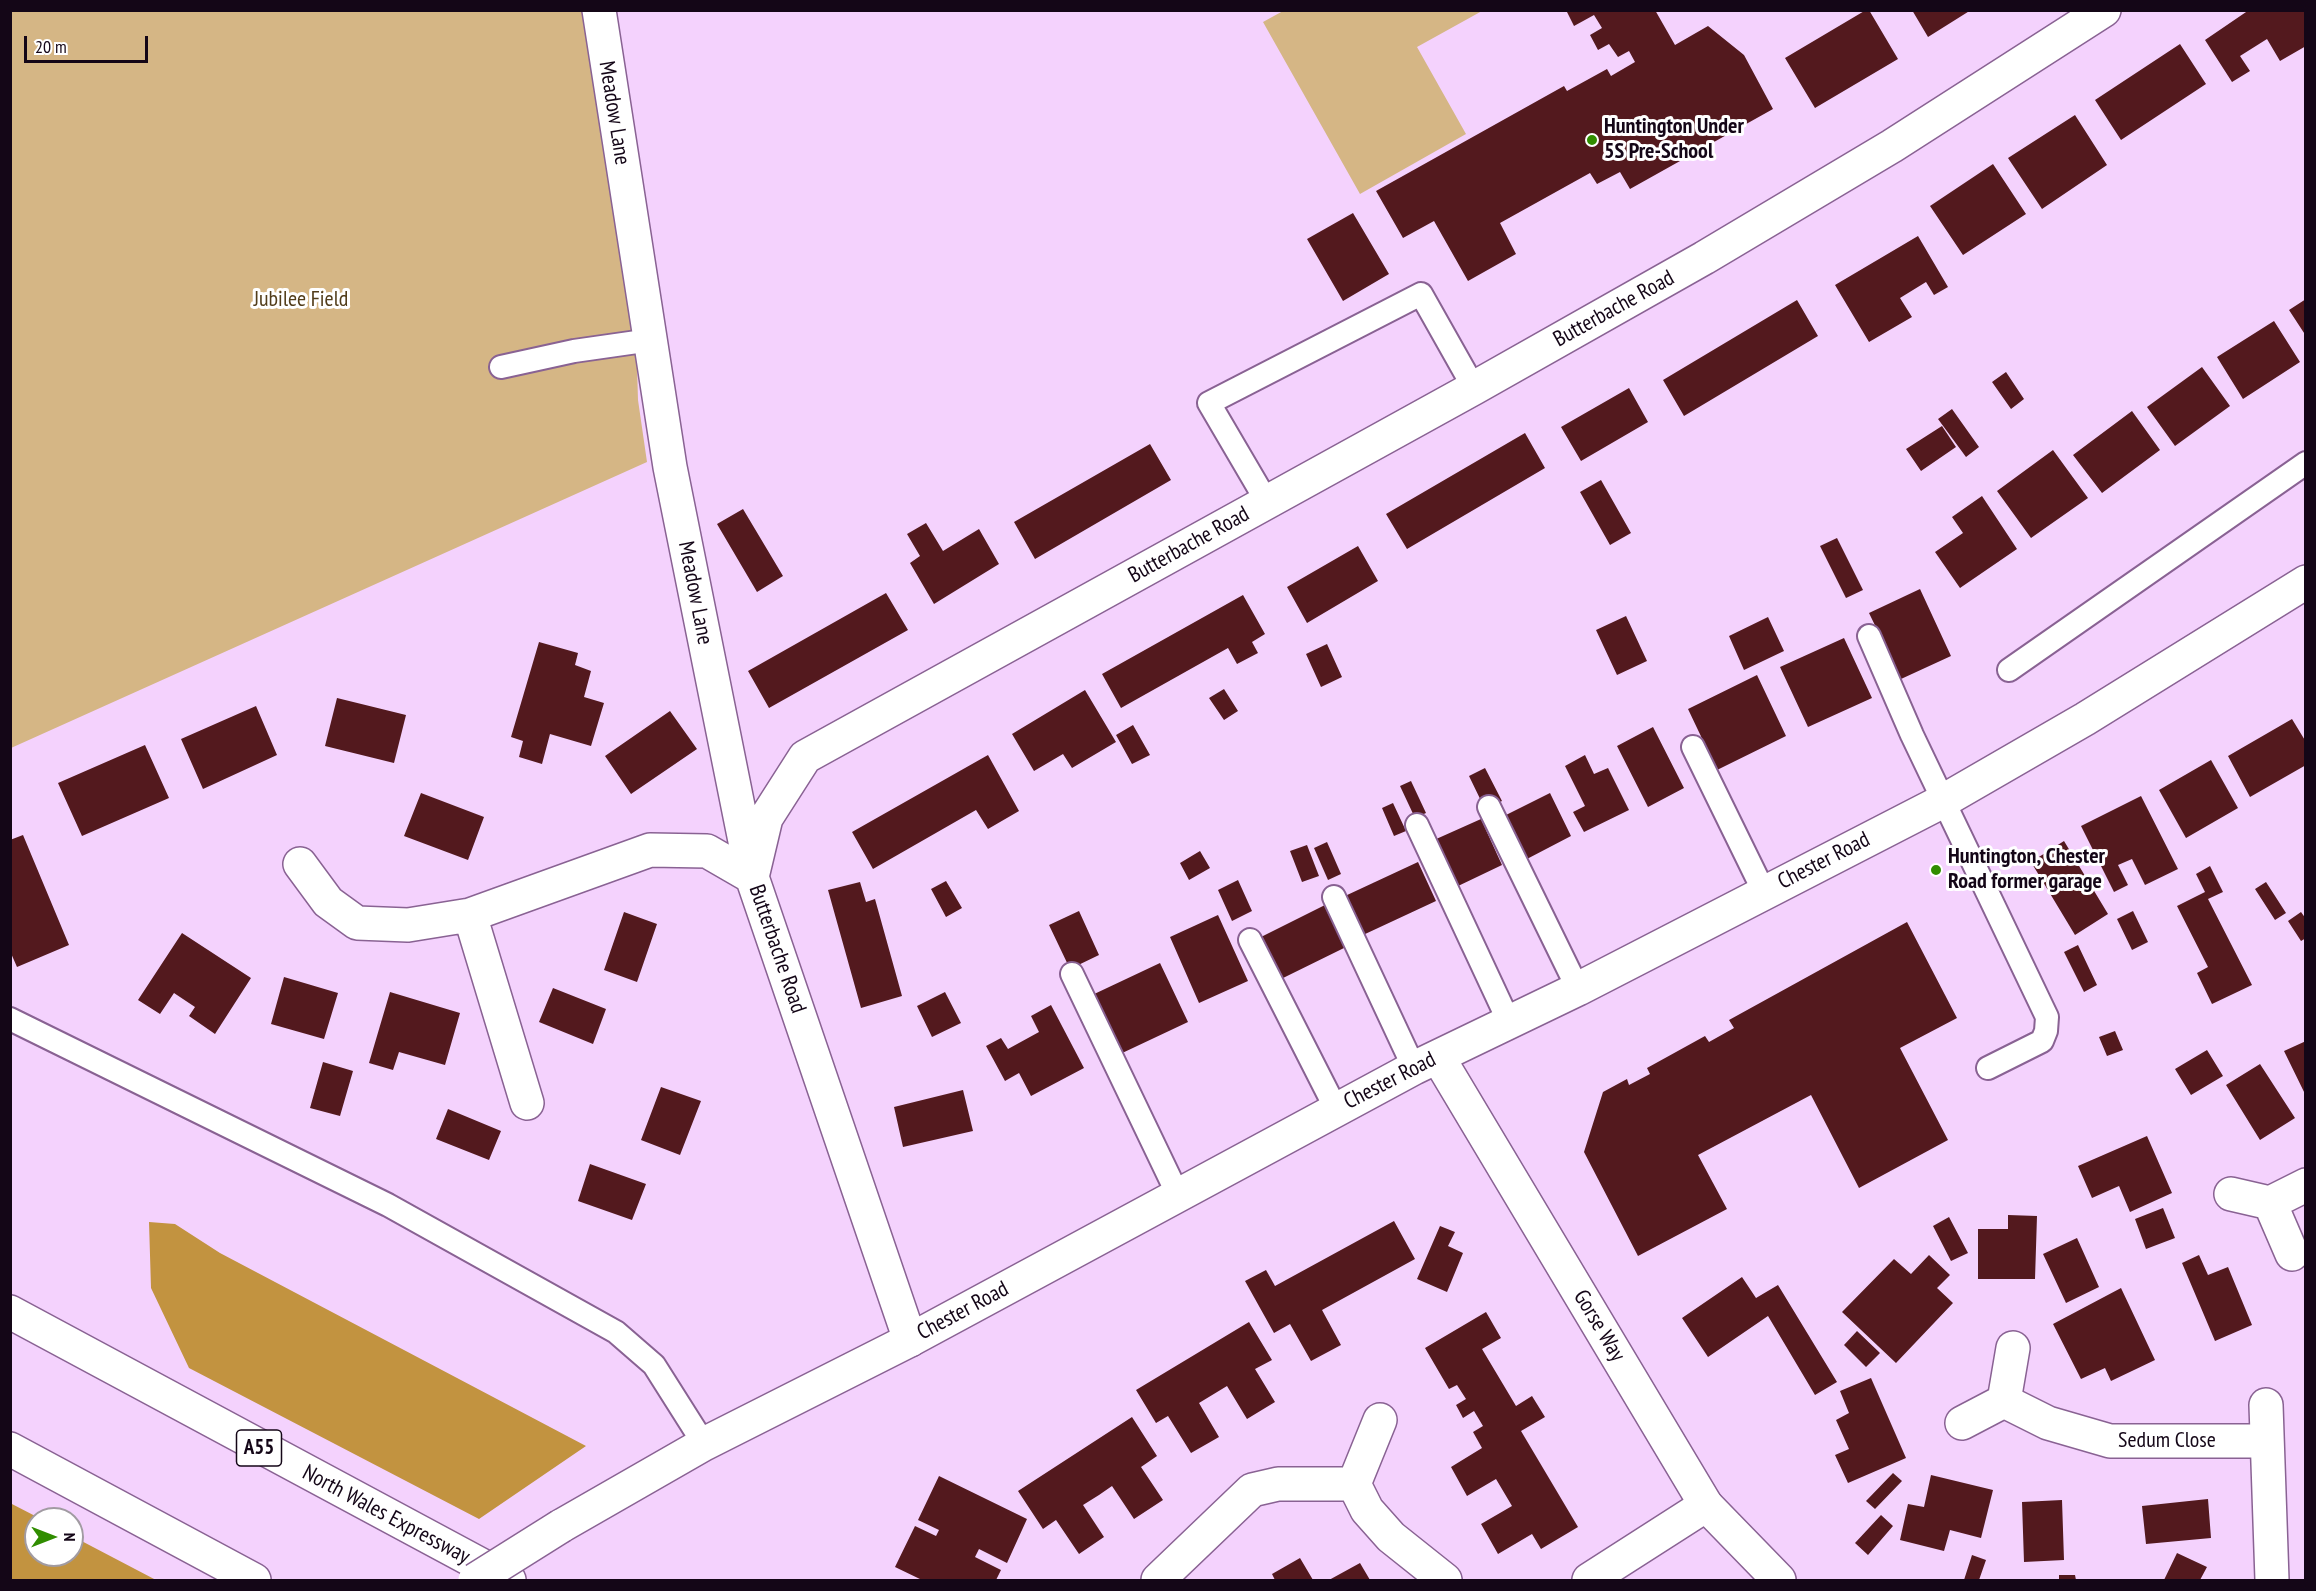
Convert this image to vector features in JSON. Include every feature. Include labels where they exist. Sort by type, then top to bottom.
[{"type":"main road","name":"Meadow Lane","points":[[599,10],[670,467],[752,877]]},
{"type":"main road","name":"Butterbache Road","points":[[910,1340],[752,877],[766,818],[805,757],[1704,258],[1862,164],[2104,10]]},
{"type":"main road","name":"Chester Road","points":[[475,1581],[561,1526],[704,1444],[910,1340],[1336,1109],[1578,989],[1943,801],[2085,719],[2306,582]]},
{"type":"main road","points":[[300,864],[328,902],[357,923],[408,925],[470,915],[650,850],[707,850],[752,877]]},
{"type":"main road","points":[[470,915],[527,1103]]},
{"type":"main road","name":"Gorse Way","points":[[1426,1063],[1706,1505],[1779,1581]]},
{"type":"main road","points":[[2231,1194],[2270,1203],[2306,1185]]},
{"type":"main road","points":[[2270,1203],[2292,1254]]},
{"type":"main road","name":"North Wales Expressway","points":[[10,1312],[509,1581]]},
{"type":"main road","points":[[1962,1423],[2004,1401],[2013,1348]]},
{"type":"main road","name":"Sedum Close","points":[[2004,1401],[2048,1422],[2110,1441],[2266,1441]]},
{"type":"main road","points":[[2266,1405],[2272,1581]]},
{"type":"main road","points":[[1380,1420],[1354,1484],[1367,1510],[1392,1537],[1445,1581]]},
{"type":"main road","points":[[10,1449],[254,1581]]},
{"type":"main road","points":[[1158,1581],[1252,1490],[1278,1484],[1354,1484]]},
{"type":"main road","points":[[1589,1581],[1706,1505]]},
{"type":"lane","points":[[1267,502],[1209,403],[1421,294],[1473,388]]},
{"type":"lane","points":[[501,367],[574,351],[651,340]]},
{"type":"lane","points":[[2009,670],[2306,463]]},
{"type":"lane","points":[[1869,636],[1943,801],[2047,1017],[2046,1031],[2042,1041],[1988,1068]]},
{"type":"lane","points":[[1693,747],[1764,892]]},
{"type":"lane","points":[[1489,807],[1578,989]]},
{"type":"lane","points":[[1417,825],[1509,1022]]},
{"type":"lane","points":[[1334,897],[1426,1063]]},
{"type":"lane","points":[[1250,940],[1336,1109]]},
{"type":"lane","points":[[1072,974],[1178,1195]]},
{"type":"lane","points":[[10,1019],[388,1205],[616,1332],[654,1365],[704,1444]]},
{"type":"green space","name":"Jubilee Field","points":[[10,11],[589,11],[636,332],[638,400],[647,462],[11,748]]},
{"type":"green space","points":[[1283,11],[1482,11],[1417,47],[1466,134],[1360,194],[1263,22]]},
{"type":"shaded area","points":[[149,1222],[175,1224],[220,1253],[586,1446],[479,1519],[189,1368],[151,1288]]},
{"type":"shaded area","points":[[10,1503],[24,1510],[24,1567],[84,1567],[84,1542],[156,1580],[11,1580]]},
{"type":"building","name":"Huntington Under 5S Pre-School","points":[[1566,10],[1655,10],[1675,45],[1708,26],[1744,55],[1773,109],[1630,189],[1620,172],[1597,184],[1590,173],[1500,223],[1516,254],[1468,281],[1434,221],[1403,238],[1376,191],[1564,86],[1567,91],[1607,69],[1611,76],[1635,62],[1629,51],[1618,57],[1609,44],[1598,50],[1590,35],[1602,28],[1594,15],[1574,26]]},
{"type":"building","points":[[1869,10],[1898,59],[1815,108],[1785,58]]},
{"type":"building","points":[[1912,10],[1971,10],[1928,37]]},
{"type":"building","points":[[2249,10],[2306,10],[2306,46],[2280,61],[2267,39],[2240,56],[2250,71],[2232,82],[2205,40]]},
{"type":"building","points":[[2180,44],[2206,84],[2121,140],[2095,100]]},
{"type":"building","points":[[2075,115],[2107,165],[2042,209],[2008,158]]},
{"type":"building","points":[[1993,164],[2026,214],[1963,255],[1930,206]]},
{"type":"building","points":[[1353,213],[1389,274],[1343,301],[1307,239]]},
{"type":"building","points":[[1918,236],[1948,287],[1934,295],[1926,282],[1900,298],[1912,317],[1869,342],[1835,285]]},
{"type":"building","points":[[2306,299],[2306,336],[2289,310]]},
{"type":"building","points":[[1797,300],[1818,336],[1684,416],[1663,380]]},
{"type":"building","points":[[2274,321],[2300,362],[2243,399],[2217,357]]},
{"type":"building","points":[[2202,367],[2230,406],[2175,446],[2147,407]]},
{"type":"building","points":[[2006,372],[2024,399],[2011,409],[1992,382]]},
{"type":"building","points":[[1629,388],[1648,422],[1581,461],[1561,427]]},
{"type":"building","points":[[1952,409],[1979,447],[1966,457],[1938,419]]},
{"type":"building","points":[[2132,411],[2160,450],[2102,493],[2073,455]]},
{"type":"building","points":[[1942,426],[1956,447],[1921,471],[1906,449]]},
{"type":"building","points":[[1525,433],[1545,468],[1407,549],[1386,514]]},
{"type":"building","points":[[1150,444],[1171,480],[1035,559],[1014,522]]},
{"type":"building","points":[[2053,450],[2088,498],[2031,538],[1997,491]]},
{"type":"building","points":[[1601,480],[1631,533],[1610,545],[1580,492]]},
{"type":"building","points":[[1982,496],[2017,549],[1960,588],[1935,552],[1963,533],[1952,517]]},
{"type":"building","points":[[743,509],[783,576],[757,592],[717,524]]},
{"type":"building","points":[[926,523],[943,551],[979,529],[999,564],[934,604],[910,563],[920,556],[907,534]]},
{"type":"building","points":[[1837,538],[1863,590],[1846,598],[1820,546]]},
{"type":"building","points":[[1358,546],[1378,581],[1307,623],[1287,587]]},
{"type":"building","points":[[1920,589],[1951,656],[1901,679],[1869,613]]},
{"type":"building","points":[[886,593],[908,630],[769,708],[748,671]]},
{"type":"building","points":[[1243,595],[1265,634],[1252,642],[1258,653],[1237,664],[1228,648],[1121,708],[1102,674]]},
{"type":"building","points":[[1626,616],[1647,661],[1617,675],[1596,630]]},
{"type":"building","points":[[1768,617],[1784,651],[1744,670],[1729,636]]},
{"type":"building","points":[[1844,638],[1872,698],[1808,727],[1780,667]]},
{"type":"building","points":[[539,642],[578,653],[575,665],[591,671],[584,697],[604,703],[591,746],[550,734],[542,764],[519,757],[523,741],[511,737]]},
{"type":"building","points":[[1327,644],[1342,677],[1321,687],[1306,654]]},
{"type":"building","points":[[1757,675],[1786,736],[1717,770],[1688,709]]},
{"type":"building","points":[[1224,689],[1238,711],[1224,720],[1209,698]]},
{"type":"building","points":[[1085,690],[1116,742],[1072,768],[1063,754],[1034,771],[1012,734]]},
{"type":"building","points":[[337,698],[406,715],[394,763],[325,746]]},
{"type":"building","points":[[256,706],[277,755],[203,789],[181,739]]},
{"type":"building","points":[[670,711],[697,749],[631,794],[605,756]]},
{"type":"building","points":[[2292,719],[2306,742],[2306,765],[2250,797],[2228,756]]},
{"type":"building","points":[[1133,725],[1150,755],[1132,764],[1116,735]]},
{"type":"building","points":[[1653,727],[1684,788],[1648,807],[1617,746]]},
{"type":"building","points":[[145,745],[169,798],[82,836],[58,783]]},
{"type":"building","points":[[988,755],[1019,811],[988,829],[976,810],[873,869],[852,832]]},
{"type":"building","points":[[1585,755],[1594,774],[1608,768],[1629,810],[1584,832],[1573,812],[1585,806],[1565,766]]},
{"type":"building","points":[[2211,760],[2238,808],[2186,838],[2159,790]]},
{"type":"building","points":[[1485,768],[1502,801],[1485,809],[1469,776]]},
{"type":"building","points":[[1411,781],[1426,813],[1415,818],[1400,786]]},
{"type":"building","points":[[421,793],[484,817],[468,860],[404,836]]},
{"type":"building","points":[[1550,793],[1571,836],[1525,860],[1502,817]]},
{"type":"building","points":[[2141,796],[2178,869],[2145,885],[2132,859],[2118,865],[2128,885],[2114,892],[2081,826]]},
{"type":"building","points":[[1393,803],[1406,831],[1394,836],[1382,808]]},
{"type":"building","points":[[1481,819],[1502,865],[1456,887],[1434,840]]},
{"type":"building","points":[[23,835],[69,945],[17,967],[10,951],[10,840]]},
{"type":"building","points":[[2064,841],[2108,914],[2075,935],[2031,862]]},
{"type":"building","points":[[1327,842],[1341,874],[1328,880],[1314,848]]},
{"type":"building","points":[[1307,845],[1319,876],[1302,882],[1290,851]]},
{"type":"building","points":[[1200,851],[1210,868],[1189,880],[1180,863]]},
{"type":"building","points":[[1418,862],[1436,901],[1363,935],[1345,896]]},
{"type":"building","points":[[2210,866],[2223,892],[2208,899],[2252,985],[2212,1004],[2197,973],[2208,967],[2177,906],[2205,892],[2196,874]]},
{"type":"building","points":[[1238,880],[1252,911],[1232,921],[1218,890]]},
{"type":"building","points":[[946,881],[962,908],[946,917],[931,889]]},
{"type":"building","points":[[860,882],[866,902],[875,899],[902,996],[861,1008],[828,890]]},
{"type":"building","points":[[2266,882],[2286,913],[2275,920],[2255,889]]},
{"type":"building","points":[[1325,905],[1346,947],[1279,980],[1259,938]]},
{"type":"building","points":[[1079,911],[1099,955],[1070,969],[1049,925]]},
{"type":"building","points":[[2133,911],[2148,942],[2132,950],[2117,919]]},
{"type":"building","points":[[624,912],[657,924],[637,982],[604,970]]},
{"type":"building","points":[[2301,912],[2306,919],[2306,938],[2301,941],[2288,921]]},
{"type":"building","points":[[1218,915],[1248,981],[1199,1003],[1170,937]]},
{"type":"building","points":[[1907,922],[1957,1018],[1900,1048],[1948,1140],[1859,1188],[1811,1095],[1698,1155],[1727,1209],[1638,1256],[1584,1152],[1603,1092],[1627,1079],[1629,1085],[1650,1074],[1647,1068],[1705,1036],[1709,1042],[1734,1028],[1729,1020]]},
{"type":"building","points":[[182,933],[251,978],[215,1034],[189,1016],[195,1007],[174,993],[160,1014],[138,1000]]},
{"type":"building","points":[[2078,945],[2097,985],[2084,992],[2064,952]]},
{"type":"building","points":[[1160,963],[1188,1022],[1118,1055],[1090,996]]},
{"type":"building","points":[[284,977],[338,993],[324,1039],[271,1024]]},
{"type":"building","points":[[553,988],[606,1009],[593,1044],[539,1022]]},
{"type":"building","points":[[390,992],[460,1013],[445,1065],[399,1052],[393,1070],[369,1063]]},
{"type":"building","points":[[945,992],[961,1023],[932,1037],[917,1006]]},
{"type":"building","points":[[1051,1005],[1084,1068],[1031,1096],[1019,1073],[1005,1081],[986,1046],[1001,1038],[1008,1049],[1039,1032],[1031,1016]]},
{"type":"building","points":[[2115,1031],[2123,1050],[2107,1056],[2099,1037]]},
{"type":"building","points":[[2306,1041],[2306,1096],[2284,1051]]},
{"type":"building","points":[[2207,1050],[2223,1076],[2191,1095],[2175,1069]]},
{"type":"building","points":[[323,1062],[353,1071],[340,1116],[310,1108]]},
{"type":"building","points":[[2260,1064],[2295,1118],[2260,1140],[2226,1085]]},
{"type":"building","points":[[661,1087],[701,1101],[680,1155],[641,1140]]},
{"type":"building","points":[[963,1090],[973,1131],[903,1147],[894,1107]]},
{"type":"building","points":[[448,1109],[501,1131],[489,1160],[436,1139]]},
{"type":"building","points":[[2147,1136],[2172,1193],[2130,1212],[2119,1186],[2092,1198],[2078,1166]]},
{"type":"building","points":[[590,1164],[646,1184],[632,1220],[578,1201]]},
{"type":"building","points":[[2163,1208],[2175,1238],[2146,1249],[2135,1219]]},
{"type":"building","points":[[2008,1215],[2037,1216],[2035,1279],[1978,1279],[1978,1229],[2008,1229]]},
{"type":"building","points":[[1949,1217],[1968,1253],[1951,1261],[1933,1226]]},
{"type":"building","points":[[1394,1221],[1415,1259],[1322,1310],[1341,1345],[1311,1361],[1290,1324],[1274,1333],[1245,1281],[1266,1270],[1275,1286]]},
{"type":"building","points":[[1440,1226],[1455,1232],[1448,1246],[1463,1253],[1447,1292],[1417,1279]]},
{"type":"building","points":[[2077,1238],[2099,1287],[2066,1303],[2043,1254]]},
{"type":"building","points":[[1929,1255],[1950,1275],[1937,1288],[1953,1303],[1896,1363],[1842,1312],[1894,1259],[1911,1274]]},
{"type":"building","points":[[2199,1255],[2208,1275],[2228,1267],[2252,1325],[2215,1341],[2182,1263]]},
{"type":"building","points":[[1742,1277],[1756,1298],[1778,1285],[1837,1382],[1815,1395],[1768,1316],[1708,1357],[1682,1318]]},
{"type":"building","points":[[2121,1288],[2155,1360],[2111,1381],[2105,1368],[2081,1379],[2053,1324]]},
{"type":"building","points":[[1486,1312],[1501,1338],[1482,1349],[1516,1406],[1532,1396],[1545,1417],[1521,1431],[1578,1527],[1541,1549],[1532,1534],[1498,1554],[1481,1524],[1512,1506],[1496,1479],[1467,1496],[1451,1467],[1482,1448],[1473,1432],[1483,1426],[1474,1411],[1463,1418],[1456,1405],[1466,1399],[1457,1385],[1449,1389],[1425,1348]]},
{"type":"building","points":[[1249,1322],[1272,1360],[1255,1369],[1275,1402],[1247,1419],[1227,1386],[1199,1403],[1219,1437],[1191,1453],[1168,1416],[1156,1423],[1136,1390]]},
{"type":"building","points":[[1857,1331],[1880,1353],[1866,1367],[1844,1345]]},
{"type":"building","points":[[1871,1378],[1906,1458],[1848,1483],[1835,1455],[1849,1449],[1836,1420],[1849,1413],[1840,1391]]},
{"type":"building","points":[[1132,1417],[1157,1456],[1141,1467],[1163,1500],[1134,1519],[1112,1486],[1083,1505],[1104,1537],[1079,1554],[1056,1520],[1043,1529],[1018,1491]]},
{"type":"building","points":[[1893,1473],[1902,1481],[1875,1509],[1866,1501]]},
{"type":"building","points":[[1931,1475],[1993,1490],[1981,1538],[1950,1530],[1944,1551],[1900,1540],[1908,1504],[1924,1507]]},
{"type":"building","points":[[939,1476],[1027,1519],[1007,1563],[979,1549],[975,1557],[1001,1570],[996,1580],[922,1580],[895,1567],[915,1526],[936,1536],[939,1530],[918,1520]]},
{"type":"building","points":[[2208,1499],[2211,1538],[2146,1544],[2142,1506]]},
{"type":"building","points":[[2062,1500],[2064,1560],[2024,1562],[2022,1502]]},
{"type":"building","points":[[1881,1515],[1893,1526],[1868,1555],[1855,1543]]},
{"type":"building","points":[[2177,1553],[2207,1567],[2200,1580],[2164,1580]]},
{"type":"building","points":[[1972,1555],[1986,1560],[1979,1580],[1964,1580]]},
{"type":"building","points":[[1300,1558],[1313,1580],[1275,1580],[1272,1574]]},
{"type":"building","points":[[1360,1563],[1370,1580],[1329,1580]]},
{"type":"building","points":[[2059,1575],[2075,1575],[2076,1580],[2059,1580]]},
{"type":"place","name":"Huntington Under 5S Pre-School","points":[[1592,140]]},
{"type":"place","name":"Huntington, Chester Road former garage","points":[[1936,870]]}]
